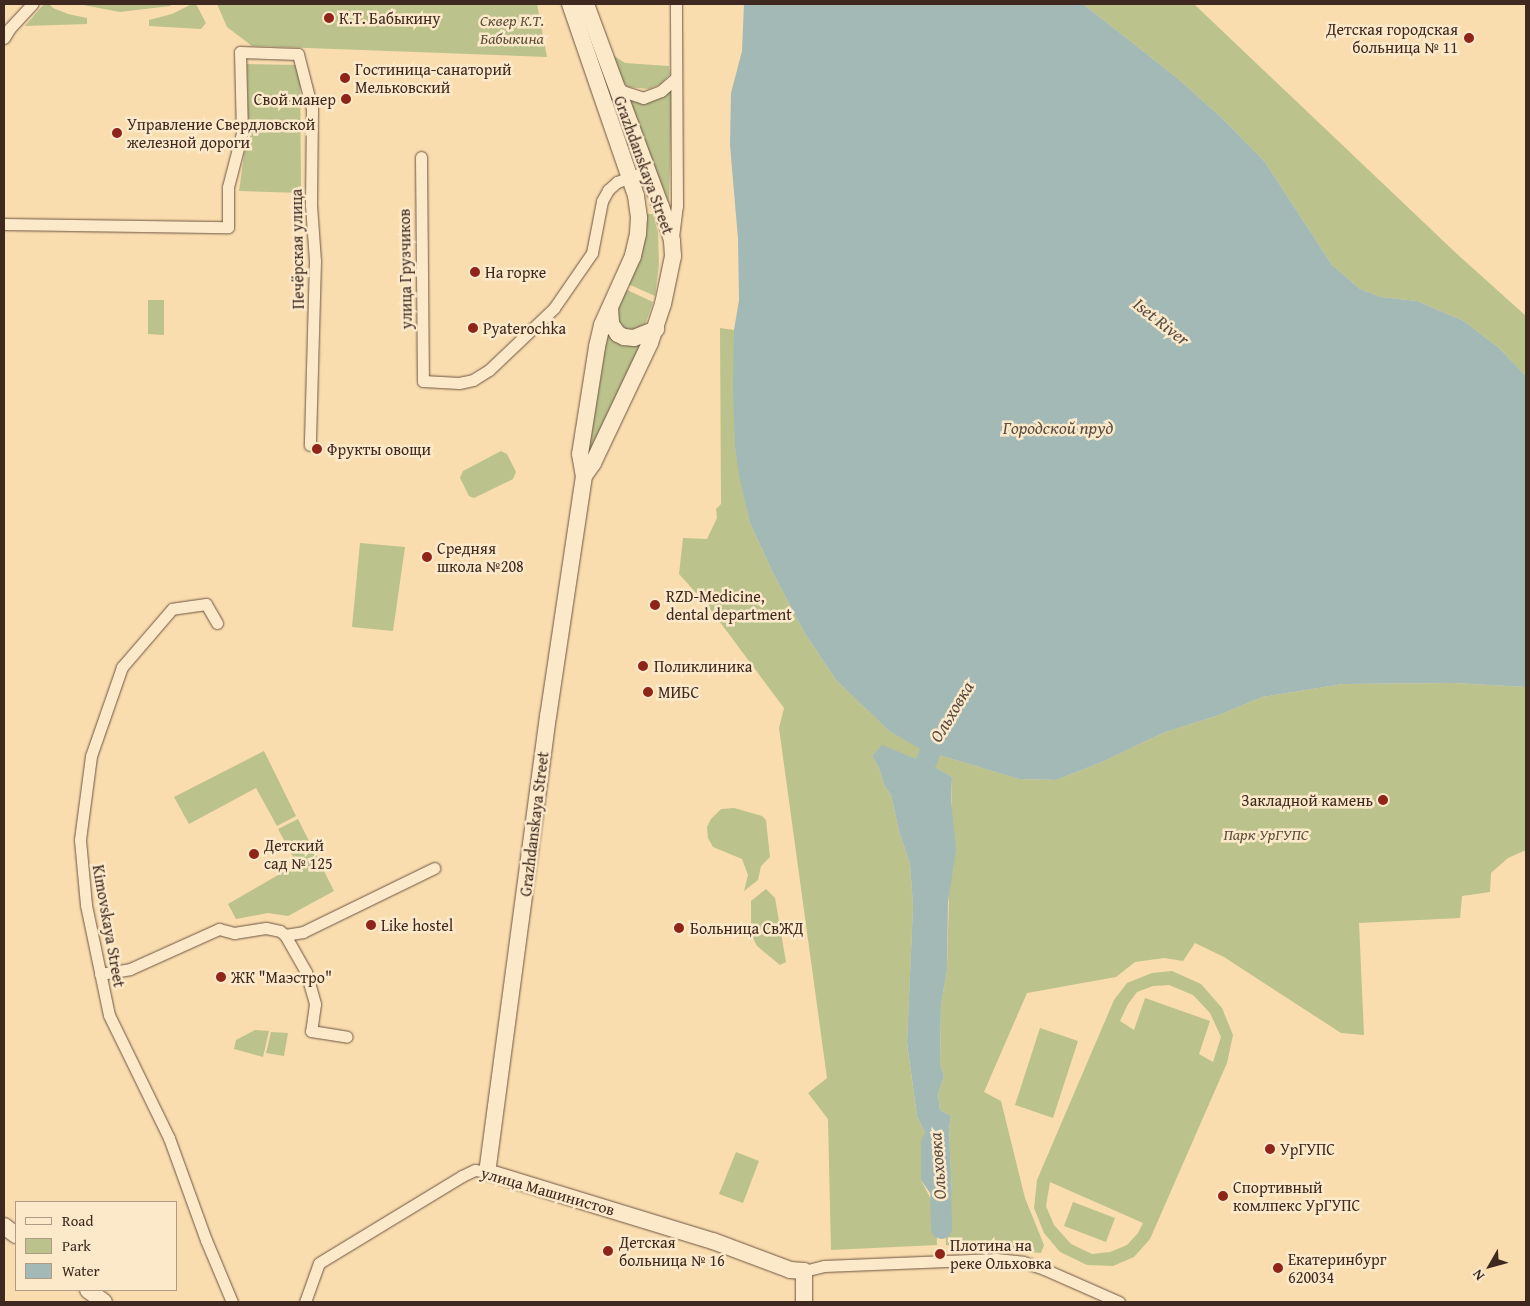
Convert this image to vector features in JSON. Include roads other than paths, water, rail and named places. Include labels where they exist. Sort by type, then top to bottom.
[{"type":"street","points":[[4,38],[10,28],[32,4]]},
{"type":"street","name":"Grazhdanskaya Street","points":[[487,1172],[551,693],[584,476],[580,454],[597,347],[602,325],[633,256],[638,234],[638,211],[630,177],[570,4]]},
{"type":"street","name":"Grazhdanskaya Street","points":[[584,476],[593,463],[656,329],[669,280],[673,256],[672,240],[586,4]]},
{"type":"street","points":[[672,240],[677,206],[676,4]]},
{"type":"street","name":"Печёрская улица","points":[[4,224],[228,227],[228,187],[242,133],[240,52],[298,54],[312,109],[312,205],[315,262],[310,445]]},
{"type":"street","points":[[613,81],[622,91],[643,98],[661,92],[675,79]]},
{"type":"street","name":"улица Грузчиков","points":[[421,157],[423,381],[459,383],[473,380],[489,370],[519,344],[554,308],[575,280],[592,252],[602,201],[608,190],[630,177]]},
{"type":"street","points":[[630,177],[648,171]]},
{"type":"street","points":[[610,308],[611,324],[618,334],[624,337],[634,338],[656,329]]},
{"type":"street","name":"Kimovskaya Street","points":[[217,623],[206,604],[172,609],[122,667],[91,756],[80,840],[86,905],[109,1014],[169,1138],[206,1240],[232,1302]]},
{"type":"street","points":[[285,935],[303,932],[434,868]]},
{"type":"street","points":[[100,974],[139,966],[219,929],[234,933],[266,928],[280,931],[285,935],[306,972],[315,1004],[311,1031],[347,1037]]},
{"type":"street","name":"улица Машинистов","points":[[305,1302],[319,1262],[475,1170],[487,1172],[713,1241],[790,1270],[804,1271]]},
{"type":"street","points":[[4,1226],[15,1234]]},
{"type":"street","points":[[804,1302],[804,1271],[824,1266],[996,1259],[1023,1262],[1044,1269],[1119,1302]]},
{"type":"street","points":[[89,1291],[104,1302]]},
{"type":"water","name":"Городской пруд","points":[[744,4],[1083,4],[1176,77],[1223,119],[1265,162],[1332,265],[1360,289],[1381,297],[1417,301],[1464,321],[1499,348],[1526,376],[1526,687],[1454,683],[1343,684],[1262,697],[1219,715],[1163,733],[1102,762],[1056,780],[1019,779],[939,755],[929,754],[889,731],[836,680],[804,632],[772,571],[750,523],[740,480],[735,448],[733,390],[734,330],[739,300],[738,239],[730,145],[731,93],[742,51]]},
{"type":"water","points":[[882,745],[933,766],[952,777],[951,801],[956,850],[948,902],[947,970],[941,1005],[940,1063],[944,1076],[938,1094],[940,1110],[951,1116],[949,1129],[952,1195],[941,1209],[921,1180],[921,1140],[925,1133],[917,1116],[907,1043],[913,906],[910,864],[899,831],[891,795],[884,785],[879,768],[872,756]]},
{"type":"waterway","name":"Ольховка","points":[[923,791],[921,773],[939,728]]},
{"type":"waterway","name":"Ольховка","points":[[940,1181],[941,1228]]},
{"type":"place","name":"К.Т. Бабыкину","points":[[329,18]]},
{"type":"place","name":"Детская городская больница № 11","points":[[1469,38]]},
{"type":"place","name":"Гостиница-санаторий Мельковский","points":[[345,78]]},
{"type":"place","name":"Свой манер","points":[[346,99]]},
{"type":"place","name":"Управление Свердловской железной дороги","points":[[117,133]]},
{"type":"place","name":"На горке","points":[[475,272]]},
{"type":"place","name":"Pyaterochka","points":[[473,328]]},
{"type":"place","name":"Фрукты овощи","points":[[317,449]]},
{"type":"place","name":"Средняя школа №208","points":[[427,557]]},
{"type":"place","name":"RZD-Medicine, dental department","points":[[655,605]]},
{"type":"place","name":"Поликлиника","points":[[643,666]]},
{"type":"place","name":"МИБС","points":[[648,692]]},
{"type":"place","name":"Закладной камень","points":[[1383,800]]},
{"type":"place","name":"Детский сад № 125","points":[[254,854]]},
{"type":"place","name":"Like hostel","points":[[371,925]]},
{"type":"place","name":"Больница СвЖД","points":[[679,928]]},
{"type":"place","name":"ЖК \"Маэстро\"","points":[[221,977]]},
{"type":"place","name":"УрГУПС","points":[[1270,1149]]},
{"type":"place","name":"Спортивный комлпекс УрГУПС","points":[[1223,1196]]},
{"type":"place","name":"Детская больница № 16","points":[[608,1251]]},
{"type":"place","name":"Плотина на реке Ольховка","points":[[940,1254]]},
{"type":"place","name":"Екатеринбург 620034","points":[[1278,1268]]},
{"type":"park label","name":"Сквер К.Т. Бабыкина","points":[[512,29]]},
{"type":"park label","name":"Парк УрГУПС","points":[[1266,834]]},
{"type":"water label","name":"Iset River","points":[[1161,322]]}]
